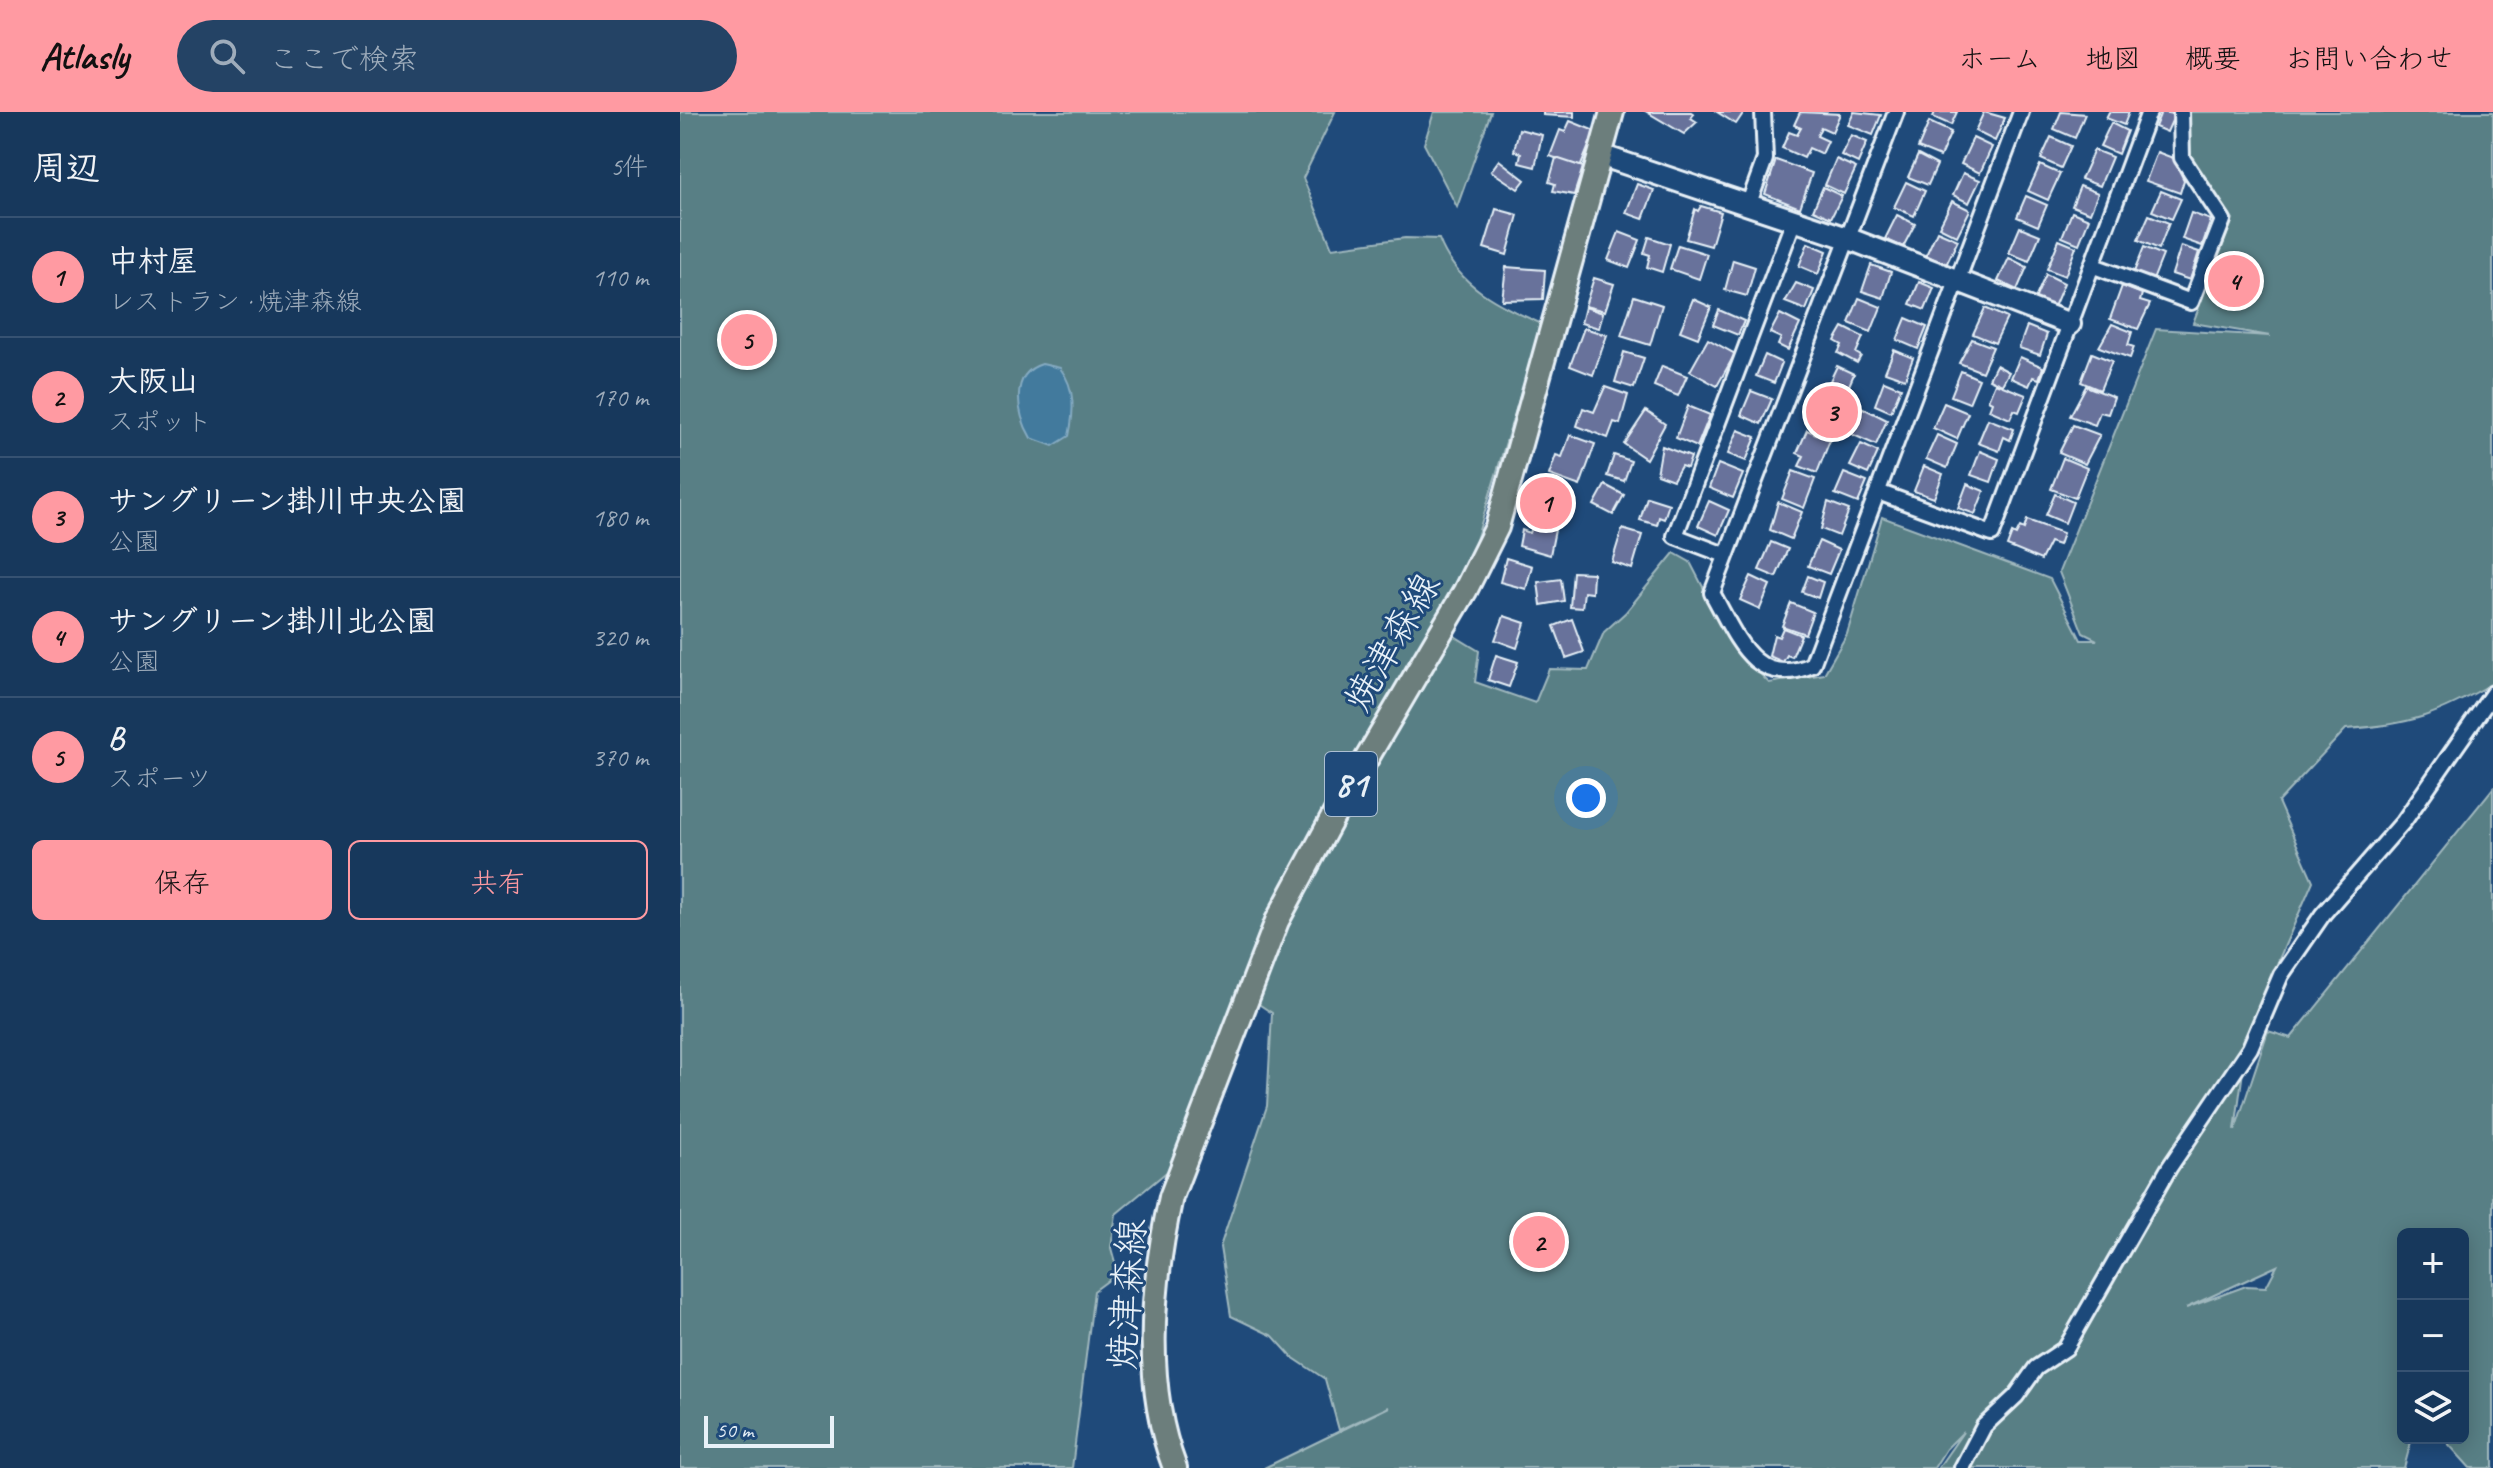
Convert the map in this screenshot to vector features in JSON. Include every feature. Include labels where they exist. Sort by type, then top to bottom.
[{"type":"main road","name":"焼津森線","points":[[1175,1468],[1161,1431],[1156,1396],[1161,1238],[1171,1197],[1277,921],[1340,804],[1465,591],[1497,527],[1612,112]]},
{"type":"street","points":[[1749,203],[1765,159],[1763,112]]},
{"type":"street","points":[[1896,112],[1712,593],[1746,651],[1770,672],[1792,674],[1812,665],[2021,112]]},
{"type":"street","points":[[1878,492],[1992,534],[2149,112]]},
{"type":"street","points":[[2094,266],[2191,302],[2223,220],[2182,158],[2181,112]]},
{"type":"street","points":[[1600,155],[1847,238],[2070,324]]},
{"type":"street","points":[[1725,555],[1675,536],[1794,220]]},
{"type":"street","points":[[1962,1468],[1984,1426],[2016,1396],[2036,1368],[2066,1348],[2169,1168],[2250,1048],[2281,975],[2323,914],[2404,821],[2493,693]]},
{"type":"green space","points":[[680,112],[1335,112],[1303,178],[1332,248],[1405,238],[1439,239],[1468,282],[1495,301],[1542,324],[1448,632],[1479,651],[1475,682],[1535,703],[1549,669],[1588,670],[1604,632],[1626,612],[1674,553],[1690,562],[1734,647],[1769,683],[1824,674],[1847,634],[1882,517],[2050,579],[2081,640],[2097,640],[2083,633],[2059,572],[2156,329],[2270,336],[2193,323],[2233,219],[2182,154],[2185,112],[2493,112],[2493,683],[2439,711],[2388,725],[2346,729],[2278,802],[2313,881],[2227,1079],[2245,1056],[2235,1130],[2268,1031],[2291,1038],[2493,788],[2493,1468],[2470,1468],[2448,1444],[2469,1444],[2469,1228],[2397,1228],[2397,1444],[2410,1444],[2404,1468],[1938,1468],[1963,1432],[1946,1449],[1934,1468],[1264,1468],[1389,1407],[1339,1430],[1325,1379],[1292,1357],[1273,1336],[1231,1316],[1220,1247],[1267,1106],[1272,1013],[1251,999],[1187,1155],[1116,1214],[1111,1248],[1118,1273],[1094,1291],[1072,1468],[680,1468]],"holes":[[[2277,1266],[2266,1287],[2246,1286],[2186,1308]]]},
{"type":"green space","points":[[1434,112],[1491,112],[1457,207],[1424,144]]},
{"type":"water","points":[[1042,364],[1060,368],[1069,384],[1072,401],[1069,436],[1053,446],[1031,438],[1020,408],[1020,386],[1024,377]]},
{"type":"building","points":[[1543,112],[1574,112],[1574,117],[1543,115]]},
{"type":"building","points":[[1647,112],[1691,112],[1694,114],[1691,118],[1697,122],[1684,134]]},
{"type":"building","points":[[1717,112],[1744,112],[1736,124]]},
{"type":"building","points":[[1800,112],[1840,114],[1832,132],[1821,127],[1817,136],[1828,141],[1822,154],[1809,148],[1804,158],[1782,148],[1789,132],[1797,135],[1801,128],[1794,125]]},
{"type":"building","points":[[1854,112],[1881,115],[1873,135],[1848,125]]},
{"type":"building","points":[[1935,112],[1957,112],[1951,125],[1933,117]]},
{"type":"building","points":[[1984,112],[2005,118],[1995,141],[1975,131]]},
{"type":"building","points":[[2061,112],[2085,114],[2075,138],[2054,129]]},
{"type":"building","points":[[2109,112],[2129,112],[2124,125],[2106,118]]},
{"type":"building","points":[[2161,112],[2175,114],[2167,132],[2155,127]]},
{"type":"building","points":[[1570,121],[1595,131],[1580,168],[1550,156],[1560,130],[1565,132]]},
{"type":"building","points":[[1929,122],[1951,132],[1940,157],[1918,148]]},
{"type":"building","points":[[2111,123],[2127,131],[2118,154],[2100,146]]},
{"type":"building","points":[[1519,129],[1542,135],[1535,167],[1519,163],[1521,153],[1514,151]]},
{"type":"building","points":[[1851,135],[1867,142],[1858,163],[1841,155]]},
{"type":"building","points":[[2051,137],[2071,146],[2061,168],[2041,159]]},
{"type":"building","points":[[1973,138],[1992,147],[1980,173],[1961,164]]},
{"type":"building","points":[[2094,150],[2112,157],[2100,186],[2081,179]]},
{"type":"building","points":[[2157,152],[2173,158],[2184,180],[2180,193],[2146,181]]},
{"type":"building","points":[[1918,155],[1937,165],[1928,185],[1908,177]]},
{"type":"building","points":[[1556,158],[1583,167],[1574,195],[1553,191],[1555,184],[1549,182]]},
{"type":"building","points":[[1836,159],[1856,168],[1844,194],[1825,185]]},
{"type":"building","points":[[1499,160],[1525,180],[1518,189],[1491,171]]},
{"type":"building","points":[[1776,160],[1812,173],[1800,208],[1765,194]]},
{"type":"building","points":[[2040,165],[2060,174],[2048,200],[2028,191]]},
{"type":"building","points":[[1963,173],[1980,180],[1969,203],[1953,195]]},
{"type":"building","points":[[1906,182],[1925,191],[1914,216],[1894,207]]},
{"type":"building","points":[[1637,184],[1654,190],[1643,219],[1626,213]]},
{"type":"building","points":[[2080,186],[2098,193],[2090,213],[2072,206]]},
{"type":"building","points":[[1823,187],[1842,196],[1831,218],[1813,210]]},
{"type":"building","points":[[2161,191],[2181,199],[2172,219],[2152,211]]},
{"type":"building","points":[[2026,196],[2047,205],[2038,226],[2017,217]]},
{"type":"building","points":[[1952,201],[1970,210],[1957,236],[1939,227]]},
{"type":"building","points":[[1701,206],[1721,212],[1711,246],[1686,239],[1695,209],[1698,211]]},
{"type":"building","points":[[1496,209],[1518,215],[1507,255],[1484,248]]},
{"type":"building","points":[[2072,212],[2089,219],[2079,244],[2062,237]]},
{"type":"building","points":[[2191,213],[2211,220],[2202,246],[2182,239]]},
{"type":"building","points":[[1897,215],[1915,224],[1903,247],[1885,239]]},
{"type":"building","points":[[2149,215],[2169,223],[2159,249],[2138,240]]},
{"type":"building","points":[[2020,227],[2040,235],[2029,261],[2009,253]]},
{"type":"building","points":[[1937,231],[1958,240],[1946,265],[1926,255]]},
{"type":"building","points":[[1619,232],[1640,240],[1629,268],[1608,260]]},
{"type":"building","points":[[1649,237],[1670,244],[1662,272],[1647,267],[1650,255],[1644,253]]},
{"type":"building","points":[[2059,240],[2076,247],[2065,276],[2047,269]]},
{"type":"building","points":[[1808,243],[1827,251],[1818,274],[1799,266]]},
{"type":"building","points":[[1678,245],[1707,254],[1699,279],[1670,269]]},
{"type":"building","points":[[2181,246],[2199,252],[2190,280],[2172,274]]},
{"type":"building","points":[[2144,247],[2163,255],[2153,280],[2134,272]]},
{"type":"building","points":[[2009,258],[2027,267],[2017,290],[1998,281]]},
{"type":"building","points":[[1733,260],[1755,267],[1747,296],[1725,290]]},
{"type":"building","points":[[1871,265],[1891,272],[1883,298],[1862,291]]},
{"type":"building","points":[[1506,267],[1545,270],[1543,299],[1502,300]]},
{"type":"building","points":[[2046,274],[2064,283],[2054,307],[2035,299]]},
{"type":"building","points":[[1594,278],[1614,284],[1605,311],[1585,306]]},
{"type":"building","points":[[1919,282],[1934,288],[1925,310],[1910,304]]},
{"type":"building","points":[[1796,283],[1814,290],[1806,310],[1785,302]]},
{"type":"building","points":[[2122,286],[2142,294],[2140,301],[2150,304],[2138,329],[2110,319]]},
{"type":"building","points":[[1634,296],[1662,305],[1650,345],[1621,336]]},
{"type":"building","points":[[1859,298],[1881,307],[1871,332],[1849,323]]},
{"type":"building","points":[[1693,299],[1711,307],[1698,338],[1680,331]]},
{"type":"building","points":[[1585,307],[1603,313],[1599,328],[1581,323]]},
{"type":"building","points":[[1985,308],[2007,318],[1995,343],[1973,334]]},
{"type":"building","points":[[1719,310],[1744,321],[1738,335],[1713,325]]},
{"type":"building","points":[[1780,314],[1800,324],[1788,350],[1778,345],[1781,338],[1770,333]]},
{"type":"building","points":[[1906,318],[1927,327],[1918,349],[1897,340]]},
{"type":"building","points":[[2112,324],[2132,332],[2128,345],[2134,347],[2130,358],[2099,347]]},
{"type":"building","points":[[2027,326],[2047,334],[2040,355],[2019,348]]},
{"type":"building","points":[[1843,327],[1863,337],[1856,353],[1861,356],[1857,363],[1838,353],[1842,345],[1835,341]]},
{"type":"building","points":[[1584,328],[1607,335],[1593,375],[1570,366]]},
{"type":"building","points":[[1708,339],[1735,354],[1717,386],[1690,371]]},
{"type":"building","points":[[1972,339],[1993,347],[1982,372],[1959,363]]},
{"type":"building","points":[[1894,350],[1913,358],[1905,379],[1885,372]]},
{"type":"building","points":[[1624,352],[1644,358],[1634,388],[1615,382]]},
{"type":"building","points":[[2092,353],[2112,361],[2100,390],[2081,382]]},
{"type":"building","points":[[1765,355],[1782,363],[1774,383],[1756,376]]},
{"type":"building","points":[[2020,357],[2043,367],[2039,379],[2033,377],[2029,386],[2011,378]]},
{"type":"building","points":[[1996,365],[2009,372],[2002,385],[1989,379]]},
{"type":"building","points":[[1662,366],[1687,376],[1678,396],[1654,386]]},
{"type":"building","points":[[1837,366],[1854,374],[1845,395],[1827,387]]},
{"type":"building","points":[[1961,371],[1979,379],[1969,403],[1951,396]]},
{"type":"building","points":[[1884,381],[1901,388],[1891,412],[1875,405]]},
{"type":"building","points":[[1995,383],[2026,395],[2019,412],[2014,410],[2010,419],[1989,410],[1992,402],[1988,400]]},
{"type":"building","points":[[2086,386],[2114,397],[2108,414],[2100,412],[2095,425],[2070,416]]},
{"type":"building","points":[[1605,387],[1628,395],[1620,424],[1614,422],[1608,438],[1577,426],[1583,408],[1594,412]]},
{"type":"building","points":[[1751,391],[1772,399],[1761,424],[1741,415]]},
{"type":"building","points":[[1944,403],[1968,413],[1957,439],[1933,428]]},
{"type":"building","points":[[1688,406],[1710,415],[1697,447],[1676,438]]},
{"type":"building","points":[[1861,407],[1887,420],[1876,445],[1849,433]]},
{"type":"building","points":[[1646,411],[1665,424],[1646,459],[1624,444]]},
{"type":"building","points":[[1988,419],[2014,429],[2010,440],[2004,437],[1999,451],[1978,443]]},
{"type":"building","points":[[2073,425],[2100,435],[2085,464],[2059,453]]},
{"type":"building","points":[[1738,430],[1756,437],[1746,461],[1728,454]]},
{"type":"building","points":[[1807,430],[1830,440],[1817,473],[1799,466],[1804,456],[1797,453]]},
{"type":"building","points":[[1570,435],[1595,444],[1580,486],[1549,475],[1556,455],[1562,457]]},
{"type":"building","points":[[1937,435],[1957,444],[1947,468],[1926,459]]},
{"type":"building","points":[[1861,444],[1878,452],[1868,474],[1850,466]]},
{"type":"building","points":[[1662,446],[1691,457],[1687,468],[1681,466],[1673,480],[1657,474]]},
{"type":"building","points":[[1980,451],[1999,459],[1991,482],[1971,475]]},
{"type":"building","points":[[1614,455],[1631,461],[1624,481],[1607,476]]},
{"type":"building","points":[[2063,458],[2087,468],[2075,498],[2051,489]]},
{"type":"building","points":[[1718,464],[1743,474],[1733,498],[1709,488]]},
{"type":"building","points":[[1924,466],[1943,474],[1934,498],[1914,491]]},
{"type":"building","points":[[1793,471],[1815,479],[1804,508],[1782,499]]},
{"type":"building","points":[[1844,473],[1867,482],[1858,503],[1835,494]]},
{"type":"building","points":[[1967,484],[1984,491],[1975,514],[1958,508]]},
{"type":"building","points":[[1539,485],[1571,494],[1564,520],[1532,512]]},
{"type":"building","points":[[1605,485],[1624,495],[1613,515],[1594,505]]},
{"type":"building","points":[[2055,494],[2073,502],[2065,523],[2046,515]]},
{"type":"building","points":[[1647,497],[1669,504],[1664,519],[1659,517],[1657,525],[1640,520]]},
{"type":"building","points":[[1709,501],[1729,510],[1718,535],[1698,526]]},
{"type":"building","points":[[1778,502],[1802,512],[1791,539],[1770,530]]},
{"type":"building","points":[[1828,502],[1849,510],[1839,536],[1821,529]]},
{"type":"building","points":[[2027,520],[2063,533],[2059,545],[2050,542],[2041,560],[2007,546],[2012,533],[2016,535],[2020,527],[2024,529]]},
{"type":"building","points":[[1533,525],[1555,530],[1550,555],[1519,546],[1522,530],[1530,533]]},
{"type":"building","points":[[1622,529],[1642,535],[1632,569],[1612,562]]},
{"type":"building","points":[[1819,541],[1839,550],[1829,574],[1808,566]]},
{"type":"building","points":[[1771,542],[1788,549],[1776,577],[1759,570]]},
{"type":"building","points":[[1506,558],[1532,566],[1526,589],[1500,582]]},
{"type":"building","points":[[1573,572],[1593,573],[1592,593],[1584,592],[1582,608],[1570,607]]},
{"type":"building","points":[[1751,576],[1770,585],[1760,609],[1740,600]]},
{"type":"building","points":[[1808,576],[1823,582],[1818,598],[1802,592]]},
{"type":"building","points":[[1561,579],[1564,601],[1541,605],[1538,582]]},
{"type":"building","points":[[1791,603],[1813,612],[1805,634],[1782,626]]},
{"type":"building","points":[[1504,616],[1525,623],[1517,648],[1495,640]]},
{"type":"building","points":[[1572,619],[1584,652],[1566,658],[1554,626]]},
{"type":"building","points":[[1783,628],[1801,635],[1792,657],[1787,655],[1783,662],[1769,656],[1774,635],[1779,637]]},
{"type":"building","points":[[1496,655],[1518,662],[1509,687],[1488,680]]},
{"type":"place","name":"サングリーン掛川北公園","points":[[2234,281]]},
{"type":"place","name":"B","points":[[747,340]]},
{"type":"place","name":"サングリーン掛川中央公園","points":[[1832,412]]},
{"type":"place","name":"中村屋","points":[[1546,503]]},
{"type":"place","name":"大阪山","points":[[1539,1242]]}]
